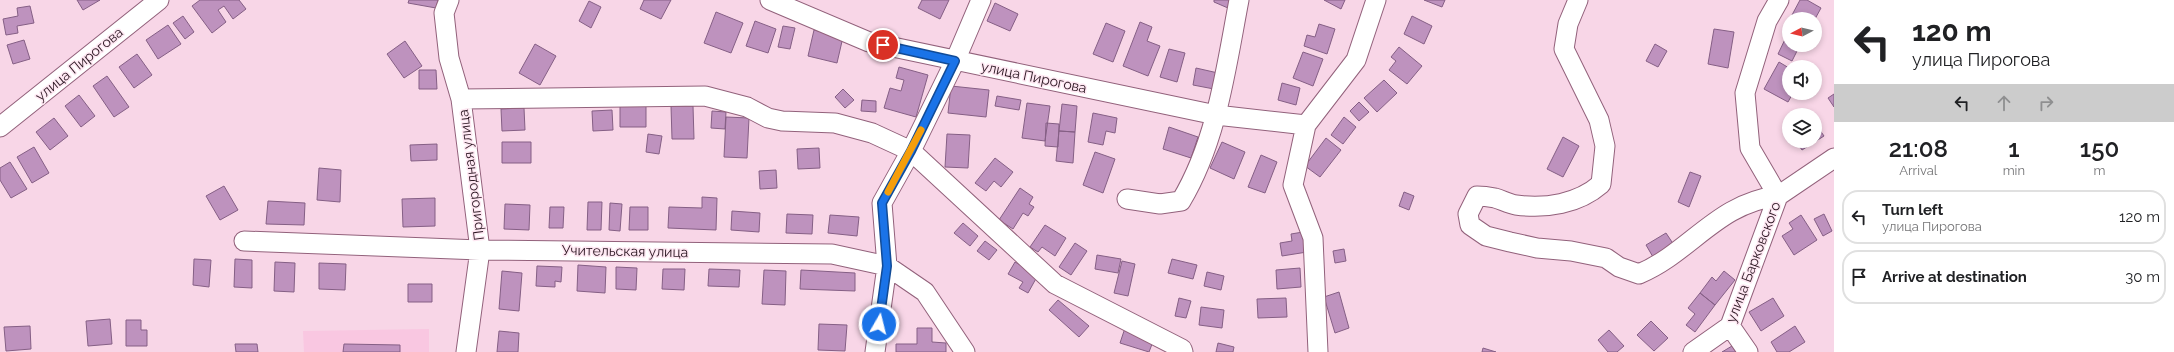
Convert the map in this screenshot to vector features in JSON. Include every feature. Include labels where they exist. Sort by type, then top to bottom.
[{"type":"street","name":"улица Пирогова","points":[[0,124],[159,0]]},
{"type":"street","name":"Пригородная улица","points":[[449,0],[444,13],[449,58],[461,99],[480,250],[466,352]]},
{"type":"street","name":"улица Пирогова","points":[[770,0],[868,42],[1216,114],[1306,125]]},
{"type":"street","points":[[876,352],[887,266],[882,203],[911,151],[955,61],[981,0]]},
{"type":"street","points":[[1128,199],[1160,204],[1181,201],[1194,180],[1216,114],[1239,0]]},
{"type":"street","points":[[1318,352],[1313,238],[1293,185],[1306,125],[1356,60],[1376,0]]},
{"type":"street","points":[[1578,0],[1568,24],[1564,49],[1599,120],[1605,146],[1601,184],[1589,194],[1576,200],[1553,204],[1515,205],[1494,198],[1477,196],[1468,214],[1470,225],[1486,236],[1510,242],[1537,248],[1571,251],[1606,258],[1619,267],[1639,274],[1654,268],[1674,255],[1725,214],[1760,198],[1778,196],[1750,148],[1745,93],[1767,21],[1779,0]]},
{"type":"street","points":[[461,99],[705,96],[748,106],[768,118],[782,121],[835,123],[872,133],[911,151],[1055,284],[1182,348],[1183,352]]},
{"type":"street","name":"улица Барковского","points":[[1693,352],[1730,326],[1778,196],[1834,158]]},
{"type":"street","name":"Учительская улица","points":[[244,241],[480,250],[832,254],[887,266],[925,292],[965,352]]},
{"type":"street","points":[[1730,326],[1748,352]]},
{"type":"shaded area","points":[[429,329],[429,352],[304,352],[303,331]]},
{"type":"building","points":[[77,0],[100,0],[83,10]]},
{"type":"building","points":[[200,0],[239,0],[246,9],[233,19],[224,6],[218,10],[226,22],[212,33],[192,6]]},
{"type":"building","points":[[409,0],[438,0],[436,8],[408,3]]},
{"type":"building","points":[[644,0],[671,0],[661,19],[640,9]]},
{"type":"building","points":[[922,0],[949,0],[940,19],[918,8]]},
{"type":"building","points":[[1214,0],[1232,0],[1228,8],[1214,2]]},
{"type":"building","points":[[1324,0],[1345,0],[1341,9]]},
{"type":"building","points":[[1424,0],[1445,0],[1442,7]]},
{"type":"building","points":[[1800,0],[1807,0],[1821,8],[1819,12],[1794,12]]},
{"type":"building","points":[[589,1],[601,7],[591,28],[579,21]]},
{"type":"building","points":[[995,3],[1018,14],[1010,31],[987,21]]},
{"type":"building","points":[[30,6],[34,23],[17,26],[18,33],[6,35],[3,19],[18,16],[17,8]]},
{"type":"building","points":[[716,12],[743,23],[731,53],[704,43]]},
{"type":"building","points":[[183,16],[194,32],[185,39],[173,23]]},
{"type":"building","points":[[1412,16],[1432,26],[1424,44],[1404,34]]},
{"type":"building","points":[[755,21],[776,29],[768,53],[746,46]]},
{"type":"building","points":[[1140,22],[1152,27],[1147,41],[1160,46],[1148,76],[1123,66]]},
{"type":"building","points":[[1106,23],[1125,31],[1113,62],[1093,54]]},
{"type":"building","points":[[1319,24],[1335,29],[1327,54],[1304,46],[1307,35],[1315,37]]},
{"type":"building","points":[[168,25],[181,44],[158,59],[146,40]]},
{"type":"building","points":[[783,26],[795,28],[790,49],[778,47]]},
{"type":"building","points":[[1714,29],[1734,32],[1728,68],[1708,64]]},
{"type":"building","points":[[814,30],[843,37],[837,63],[808,56]]},
{"type":"building","points":[[24,40],[30,59],[13,64],[7,45]]},
{"type":"building","points":[[405,41],[422,66],[404,78],[387,54]]},
{"type":"building","points":[[535,44],[556,56],[540,85],[519,73]]},
{"type":"building","points":[[1655,44],[1667,51],[1658,67],[1646,61]]},
{"type":"building","points":[[1782,46],[1782,52],[1796,52],[1792,60],[1778,54]]},
{"type":"building","points":[[1399,47],[1422,66],[1407,84],[1389,70],[1396,61],[1391,57]]},
{"type":"building","points":[[1169,49],[1185,53],[1177,82],[1160,77]]},
{"type":"building","points":[[1303,52],[1323,59],[1313,86],[1293,78]]},
{"type":"building","points":[[137,54],[152,75],[134,88],[119,67]]},
{"type":"building","points":[[1779,62],[1782,64],[1782,99],[1764,89]]},
{"type":"building","points":[[899,67],[928,75],[916,117],[884,108],[890,88],[901,91],[904,80],[896,78]]},
{"type":"building","points":[[1196,68],[1218,73],[1214,89],[1193,85]]},
{"type":"building","points":[[419,70],[436,70],[437,89],[419,89]]},
{"type":"building","points":[[107,76],[129,107],[114,117],[93,86]]},
{"type":"building","points":[[1384,80],[1397,93],[1377,112],[1364,98]]},
{"type":"building","points":[[1282,83],[1300,88],[1296,105],[1278,100]]},
{"type":"building","points":[[951,86],[989,90],[986,117],[948,113]]},
{"type":"building","points":[[843,89],[854,100],[845,108],[835,97]]},
{"type":"building","points":[[1834,94],[1834,107],[1828,98]]},
{"type":"building","points":[[79,95],[95,116],[81,127],[65,106]]},
{"type":"building","points":[[997,96],[1021,100],[1019,110],[995,106]]},
{"type":"building","points":[[862,100],[876,101],[876,112],[861,111]]},
{"type":"building","points":[[1359,102],[1369,112],[1359,121],[1350,111]]},
{"type":"building","points":[[1027,103],[1050,106],[1045,141],[1022,138]]},
{"type":"building","points":[[1062,104],[1077,106],[1075,132],[1059,131]]},
{"type":"building","points":[[620,106],[646,106],[646,127],[620,127]]},
{"type":"building","points":[[671,106],[693,106],[694,139],[672,139]]},
{"type":"building","points":[[524,108],[525,130],[502,131],[501,109]]},
{"type":"building","points":[[612,110],[613,130],[593,131],[592,111]]},
{"type":"building","points":[[712,111],[726,112],[725,129],[711,128]]},
{"type":"building","points":[[1093,113],[1117,118],[1115,133],[1106,131],[1103,145],[1088,142]]},
{"type":"building","points":[[726,117],[749,118],[747,158],[724,157]]},
{"type":"building","points":[[1344,117],[1356,127],[1343,144],[1331,135]]},
{"type":"building","points":[[54,118],[68,136],[50,150],[36,132]]},
{"type":"building","points":[[1046,123],[1059,124],[1058,147],[1045,146]]},
{"type":"building","points":[[1169,127],[1198,137],[1191,158],[1163,149]]},
{"type":"building","points":[[1059,131],[1075,132],[1073,163],[1056,161]]},
{"type":"building","points":[[648,134],[662,136],[659,154],[646,152]]},
{"type":"building","points":[[947,134],[970,135],[968,168],[945,167]]},
{"type":"building","points":[[1563,137],[1579,146],[1563,177],[1547,169]]},
{"type":"building","points":[[1326,138],[1341,150],[1320,177],[1305,166]]},
{"type":"building","points":[[502,142],[531,142],[531,163],[502,163]]},
{"type":"building","points":[[1222,142],[1245,152],[1234,179],[1210,168]]},
{"type":"building","points":[[437,144],[437,160],[411,161],[410,145]]},
{"type":"building","points":[[34,147],[49,173],[32,183],[17,157]]},
{"type":"building","points":[[819,148],[820,168],[798,169],[797,149]]},
{"type":"building","points":[[1095,152],[1115,159],[1103,193],[1083,185]]},
{"type":"building","points":[[1261,155],[1277,162],[1265,193],[1248,187]]},
{"type":"building","points":[[995,158],[1013,172],[1001,187],[994,181],[986,191],[975,183]]},
{"type":"building","points":[[10,162],[27,189],[11,198],[0,180],[0,168]]},
{"type":"building","points":[[319,168],[341,170],[340,202],[317,200]]},
{"type":"building","points":[[776,170],[777,188],[760,189],[759,171]]},
{"type":"building","points":[[1690,172],[1701,176],[1689,207],[1678,202]]},
{"type":"building","points":[[224,186],[238,210],[220,220],[206,196]]},
{"type":"building","points":[[1020,188],[1033,197],[1029,204],[1034,207],[1028,216],[1023,213],[1013,229],[999,220]]},
{"type":"building","points":[[1404,192],[1414,196],[1409,210],[1399,206]]},
{"type":"building","points":[[702,197],[717,198],[716,230],[668,228],[669,207],[702,208]]},
{"type":"building","points":[[435,198],[435,226],[403,227],[402,199]]},
{"type":"building","points":[[268,201],[305,203],[304,225],[266,224]]},
{"type":"building","points":[[588,202],[602,202],[601,230],[587,230]]},
{"type":"building","points":[[610,203],[622,204],[620,231],[609,230]]},
{"type":"building","points":[[505,204],[530,205],[529,230],[504,229]]},
{"type":"building","points":[[550,207],[564,207],[563,228],[549,228]]},
{"type":"building","points":[[630,207],[648,207],[648,230],[629,230]]},
{"type":"building","points":[[732,211],[760,213],[759,232],[731,230]]},
{"type":"building","points":[[787,214],[813,215],[812,234],[786,233]]},
{"type":"building","points":[[1824,214],[1832,231],[1823,236],[1814,219]]},
{"type":"building","points":[[830,215],[859,217],[857,236],[828,233]]},
{"type":"building","points":[[1801,215],[1817,240],[1794,255],[1782,236],[1793,229],[1789,223]]},
{"type":"building","points":[[963,223],[978,236],[970,246],[954,233]]},
{"type":"building","points":[[1045,225],[1066,238],[1055,256],[1042,247],[1038,252],[1030,247]]},
{"type":"building","points":[[1303,232],[1307,252],[1282,256],[1280,243],[1292,241],[1291,234]]},
{"type":"building","points":[[1666,233],[1674,245],[1653,257],[1646,245]]},
{"type":"building","points":[[985,241],[997,250],[989,260],[977,251]]},
{"type":"building","points":[[1075,243],[1087,251],[1071,275],[1059,267]]},
{"type":"building","points":[[1344,249],[1346,261],[1335,263],[1333,251]]},
{"type":"building","points":[[1097,255],[1121,259],[1118,273],[1095,269]]},
{"type":"building","points":[[194,259],[211,260],[209,287],[193,285]]},
{"type":"building","points":[[235,259],[252,260],[252,288],[234,287]]},
{"type":"building","points":[[1172,259],[1197,265],[1193,279],[1168,273]]},
{"type":"building","points":[[1122,261],[1135,264],[1128,296],[1114,293]]},
{"type":"building","points":[[275,262],[295,263],[294,292],[274,291]]},
{"type":"building","points":[[1015,262],[1038,275],[1028,293],[1019,288],[1023,282],[1008,274]]},
{"type":"building","points":[[319,263],[346,264],[345,290],[319,289]]},
{"type":"building","points":[[578,265],[606,267],[605,293],[577,291]]},
{"type":"building","points":[[537,266],[562,267],[561,282],[555,281],[555,287],[536,286]]},
{"type":"building","points":[[616,267],[637,268],[636,290],[616,289]]},
{"type":"building","points":[[1300,268],[1301,287],[1277,289],[1276,270]]},
{"type":"building","points":[[663,269],[685,269],[684,290],[662,289]]},
{"type":"building","points":[[709,269],[740,270],[739,287],[708,286]]},
{"type":"building","points":[[764,270],[786,271],[785,305],[762,304]]},
{"type":"building","points":[[801,270],[855,273],[855,291],[800,289]]},
{"type":"building","points":[[502,271],[522,273],[519,311],[499,309]]},
{"type":"building","points":[[1724,271],[1735,280],[1715,305],[1700,293],[1712,277],[1716,281]]},
{"type":"building","points":[[1207,272],[1224,276],[1221,290],[1204,286]]},
{"type":"building","points":[[408,284],[432,284],[432,302],[408,302]]},
{"type":"building","points":[[1339,292],[1349,328],[1335,333],[1324,297]]},
{"type":"building","points":[[1700,293],[1715,305],[1695,332],[1686,325],[1695,314],[1688,308]]},
{"type":"building","points":[[1179,298],[1191,301],[1186,318],[1175,316]]},
{"type":"building","points":[[1286,298],[1287,317],[1258,318],[1257,299]]},
{"type":"building","points":[[1773,298],[1784,316],[1761,331],[1749,312]]},
{"type":"building","points":[[1058,300],[1089,326],[1079,337],[1049,310]]},
{"type":"building","points":[[1201,307],[1224,310],[1222,328],[1199,325]]},
{"type":"building","points":[[110,319],[112,344],[88,346],[86,321]]},
{"type":"building","points":[[126,320],[141,320],[141,330],[147,330],[147,346],[126,346]]},
{"type":"building","points":[[1651,321],[1668,338],[1654,351],[1637,335]]},
{"type":"building","points":[[819,324],[847,325],[845,351],[818,350]]},
{"type":"building","points":[[30,326],[31,349],[6,351],[4,327]]},
{"type":"building","points":[[1795,326],[1805,342],[1789,352],[1777,352],[1771,342]]},
{"type":"building","points":[[917,328],[932,328],[932,342],[946,343],[946,352],[896,352],[896,344],[917,344]]},
{"type":"building","points":[[1125,328],[1154,339],[1149,352],[1120,343]]},
{"type":"building","points":[[1609,330],[1624,346],[1617,352],[1608,352],[1598,340]]},
{"type":"building","points":[[499,331],[519,333],[518,352],[497,352]]},
{"type":"building","points":[[1218,343],[1234,347],[1233,352],[1216,352]]},
{"type":"building","points":[[235,344],[257,344],[258,352],[236,352]]},
{"type":"building","points":[[344,344],[400,345],[400,352],[343,352]]},
{"type":"building","points":[[1732,346],[1736,352],[1722,352]]},
{"type":"building","points":[[1483,348],[1496,352],[1482,352]]},
{"type":"slow traffic","points":[[888,192],[921,130]]},
{"type":"route","points":[[879,324],[887,266],[882,203],[911,151],[955,61],[883,45]]}]
